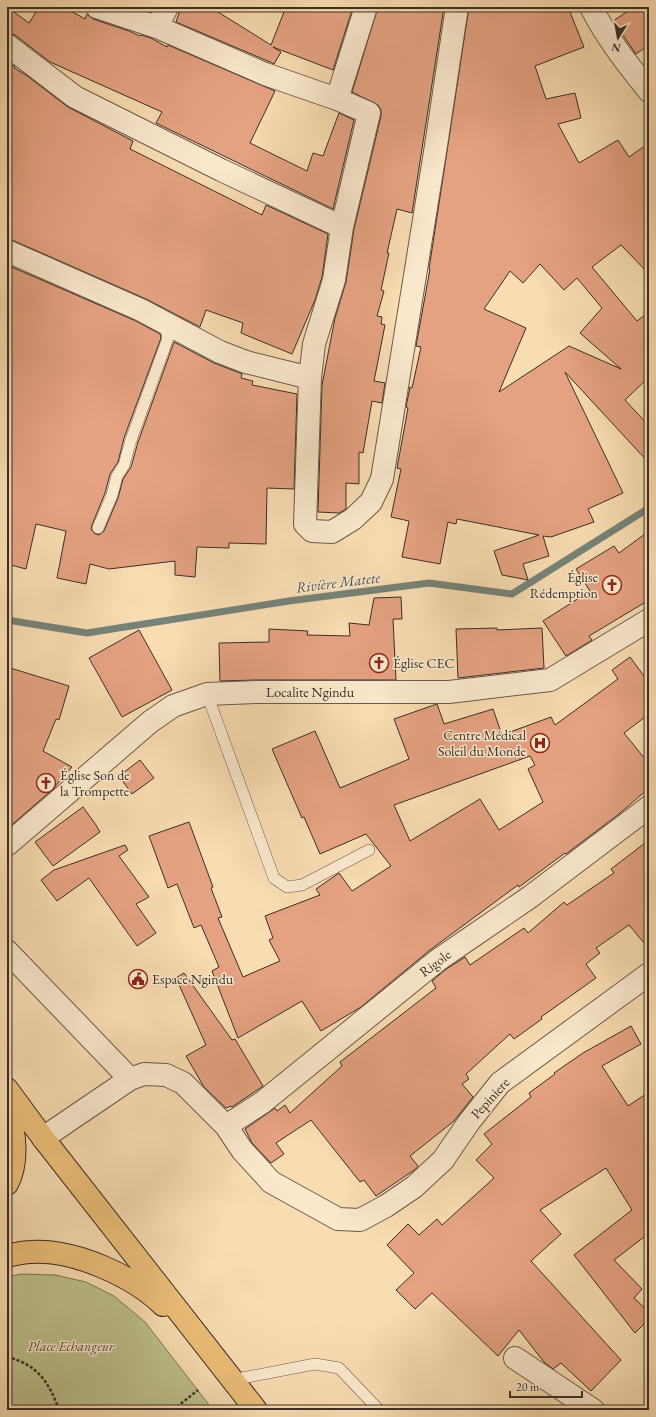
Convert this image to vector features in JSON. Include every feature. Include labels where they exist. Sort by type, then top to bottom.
[{"type":"highway","points":[[7,1089],[43,1138],[256,1410]]},
{"type":"highway","points":[[7,1112],[11,1121],[15,1150],[7,1184]]},
{"type":"highway","points":[[7,1256],[32,1252],[54,1253],[94,1262],[134,1283],[158,1300],[207,1348]]},
{"type":"street","points":[[97,7],[157,27],[265,74],[337,99],[369,113],[342,227],[334,280],[314,344],[310,378],[305,524],[312,531],[332,532],[353,519],[370,502],[382,479],[457,7]]},
{"type":"street","points":[[157,27],[167,7]]},
{"type":"street","points":[[337,99],[366,7]]},
{"type":"street","points":[[591,7],[597,19],[624,59],[649,91]]},
{"type":"street","points":[[7,46],[75,97],[221,170],[342,227]]},
{"type":"street","points":[[7,251],[141,310],[220,352],[239,360],[310,378]]},
{"type":"street","name":"Localite Ngindu","points":[[7,845],[150,722],[173,706],[207,694],[256,692],[449,692],[550,680],[649,620]]},
{"type":"street","name":"Rigole","points":[[226,1126],[263,1102],[438,960],[530,897],[649,807]]},
{"type":"street","points":[[7,951],[130,1079]]},
{"type":"street","name":"Pepiniere","points":[[226,1126],[242,1150],[270,1182],[338,1219],[360,1220],[386,1206],[414,1187],[443,1160],[469,1122],[500,1083],[649,974]]},
{"type":"street","points":[[43,1138],[130,1079],[144,1074],[166,1075],[183,1083],[226,1126]]},
{"type":"street","points":[[515,1358],[592,1410]]},
{"type":"lane","points":[[98,528],[112,494],[117,476],[124,465],[131,440],[168,338],[164,322]]},
{"type":"lane","points":[[207,694],[274,878],[287,887],[302,885],[369,850]]},
{"type":"lane","points":[[232,1380],[315,1364],[339,1368],[379,1410]]},
{"type":"path","points":[[7,1357],[20,1360],[36,1370],[49,1385],[59,1410]]},
{"type":"path","points":[[173,1410],[198,1390]]},
{"type":"green space","name":"Place Echangeur","points":[[21,1274],[55,1275],[86,1282],[114,1296],[145,1322],[213,1410],[7,1410],[7,1277]]},
{"type":"building","points":[[7,7],[29,23],[39,7],[64,7],[85,19],[87,14],[93,19],[140,36],[151,38],[167,47],[168,45],[275,91],[250,143],[307,171],[313,153],[323,156],[339,113],[354,120],[333,209],[156,123],[162,112],[50,62],[15,35],[7,33]]},
{"type":"building","points":[[181,7],[210,7],[271,45],[286,7],[353,7],[333,70],[273,47],[281,52],[274,64],[176,22]]},
{"type":"building","points":[[378,7],[444,7],[412,213],[397,209],[387,253],[389,253],[381,290],[384,291],[377,316],[382,317],[381,324],[385,325],[374,381],[385,383],[382,403],[372,401],[363,453],[359,452],[359,484],[346,483],[346,509],[339,513],[318,512],[322,385],[335,318],[346,282],[354,229],[381,116],[381,110],[378,105],[352,92]]},
{"type":"building","points":[[469,7],[568,7],[584,47],[535,66],[546,99],[575,93],[581,118],[558,124],[579,163],[618,140],[629,157],[649,143],[649,274],[621,245],[592,267],[637,321],[649,312],[649,377],[625,400],[649,426],[649,463],[565,372],[623,493],[588,509],[594,522],[551,537],[543,536],[549,556],[523,564],[528,580],[502,575],[494,551],[539,535],[457,519],[456,524],[448,522],[440,564],[402,557],[409,521],[391,517],[401,469],[397,468],[408,408],[406,407],[410,387],[412,388],[421,347],[416,346]],"holes":[[[540,264],[564,290],[577,278],[602,308],[580,333],[621,369],[569,346],[499,392],[526,328],[484,309],[510,271],[523,283]]]},
{"type":"building","points":[[634,7],[649,7],[649,45],[636,54],[613,21]]},
{"type":"building","points":[[7,61],[15,67],[14,68],[26,75],[68,107],[133,141],[130,149],[262,215],[266,205],[328,234],[322,277],[315,300],[292,354],[241,333],[243,323],[206,310],[200,327],[146,299],[7,239]]},
{"type":"building","points":[[7,265],[136,321],[160,334],[161,338],[124,438],[118,462],[110,474],[105,493],[92,525],[91,529],[95,534],[99,535],[104,531],[118,498],[123,479],[131,467],[138,442],[174,342],[214,363],[242,374],[241,378],[253,381],[252,385],[297,394],[294,489],[267,488],[266,544],[229,543],[229,548],[197,547],[195,577],[175,575],[175,561],[109,569],[90,564],[86,584],[57,578],[66,531],[36,524],[26,569],[7,564]]},
{"type":"building","points":[[649,531],[649,600],[589,636],[592,640],[566,656],[543,621],[590,591],[576,569],[614,546],[619,553]]},
{"type":"building","points":[[401,597],[402,619],[393,619],[396,680],[220,681],[219,643],[269,642],[269,629],[308,631],[307,635],[350,636],[349,623],[369,625],[374,598]]},
{"type":"building","points":[[497,628],[497,630],[542,628],[544,668],[458,678],[456,629]]},
{"type":"building","points":[[139,630],[172,690],[122,717],[89,658]]},
{"type":"building","points":[[630,657],[649,683],[649,714],[624,733],[649,764],[649,788],[619,814],[566,854],[565,853],[519,887],[518,885],[430,950],[361,1007],[321,1031],[302,1001],[238,1038],[212,971],[219,967],[201,925],[194,928],[177,884],[168,888],[149,836],[189,822],[213,887],[211,888],[222,917],[218,918],[243,977],[280,961],[269,940],[273,938],[265,916],[320,895],[316,889],[339,873],[352,891],[391,866],[366,834],[320,854],[304,817],[302,818],[272,749],[315,731],[340,788],[409,759],[394,719],[437,704],[444,724],[493,709],[502,735],[551,717],[555,725],[618,679],[612,670]],"holes":[[[530,756],[535,765],[528,769],[543,802],[499,830],[480,799],[410,841],[394,805]]]},
{"type":"building","points":[[7,667],[69,686],[59,720],[56,719],[43,751],[72,767],[52,790],[7,829]]},
{"type":"building","points":[[140,760],[154,778],[132,794],[119,776]]},
{"type":"building","points":[[83,807],[100,832],[53,866],[35,842]]},
{"type":"building","points":[[649,840],[649,949],[629,925],[596,948],[600,953],[586,964],[596,978],[541,1017],[542,1019],[514,1039],[510,1034],[466,1074],[469,1079],[462,1084],[473,1097],[454,1121],[410,1156],[418,1166],[417,1168],[376,1196],[364,1180],[360,1182],[311,1120],[276,1143],[284,1154],[271,1163],[252,1143],[245,1129],[275,1108],[277,1111],[285,1105],[290,1113],[342,1066],[340,1062],[436,988],[432,981],[445,970],[465,957],[470,965],[524,928],[528,933],[564,902],[567,905],[614,873],[611,869]]},
{"type":"building","points":[[125,845],[128,850],[119,856],[149,897],[136,904],[156,933],[137,946],[89,878],[57,901],[41,880],[54,870]]},
{"type":"building","points":[[184,973],[232,1040],[235,1039],[263,1086],[232,1107],[226,1108],[204,1087],[186,1056],[206,1045],[176,978]]},
{"type":"building","points":[[631,1026],[641,1044],[602,1066],[628,1106],[649,1092],[649,1235],[648,1234],[614,1260],[642,1289],[634,1298],[649,1312],[649,1319],[635,1333],[574,1255],[632,1210],[606,1168],[540,1210],[561,1234],[531,1261],[621,1360],[591,1391],[561,1363],[553,1369],[544,1362],[519,1330],[498,1356],[432,1293],[415,1309],[396,1290],[414,1273],[387,1245],[408,1224],[419,1235],[437,1219],[442,1225],[494,1178],[476,1160],[492,1144],[484,1134],[531,1097],[529,1093],[555,1074],[554,1073],[583,1053]]},
{"type":"waterway","name":"Rivière Matete","points":[[7,620],[87,633],[289,601],[429,583],[512,594],[649,508]]},
{"type":"place","name":"Église Rédemption","points":[[612,585]]},
{"type":"place","name":"Église CEC","points":[[379,663]]},
{"type":"place","name":"Centre Médical Soleil du Monde","points":[[540,743]]},
{"type":"place","name":"Église Son de la Trompette","points":[[46,783]]},
{"type":"place","name":"Espace Ngindu","points":[[138,979]]}]
